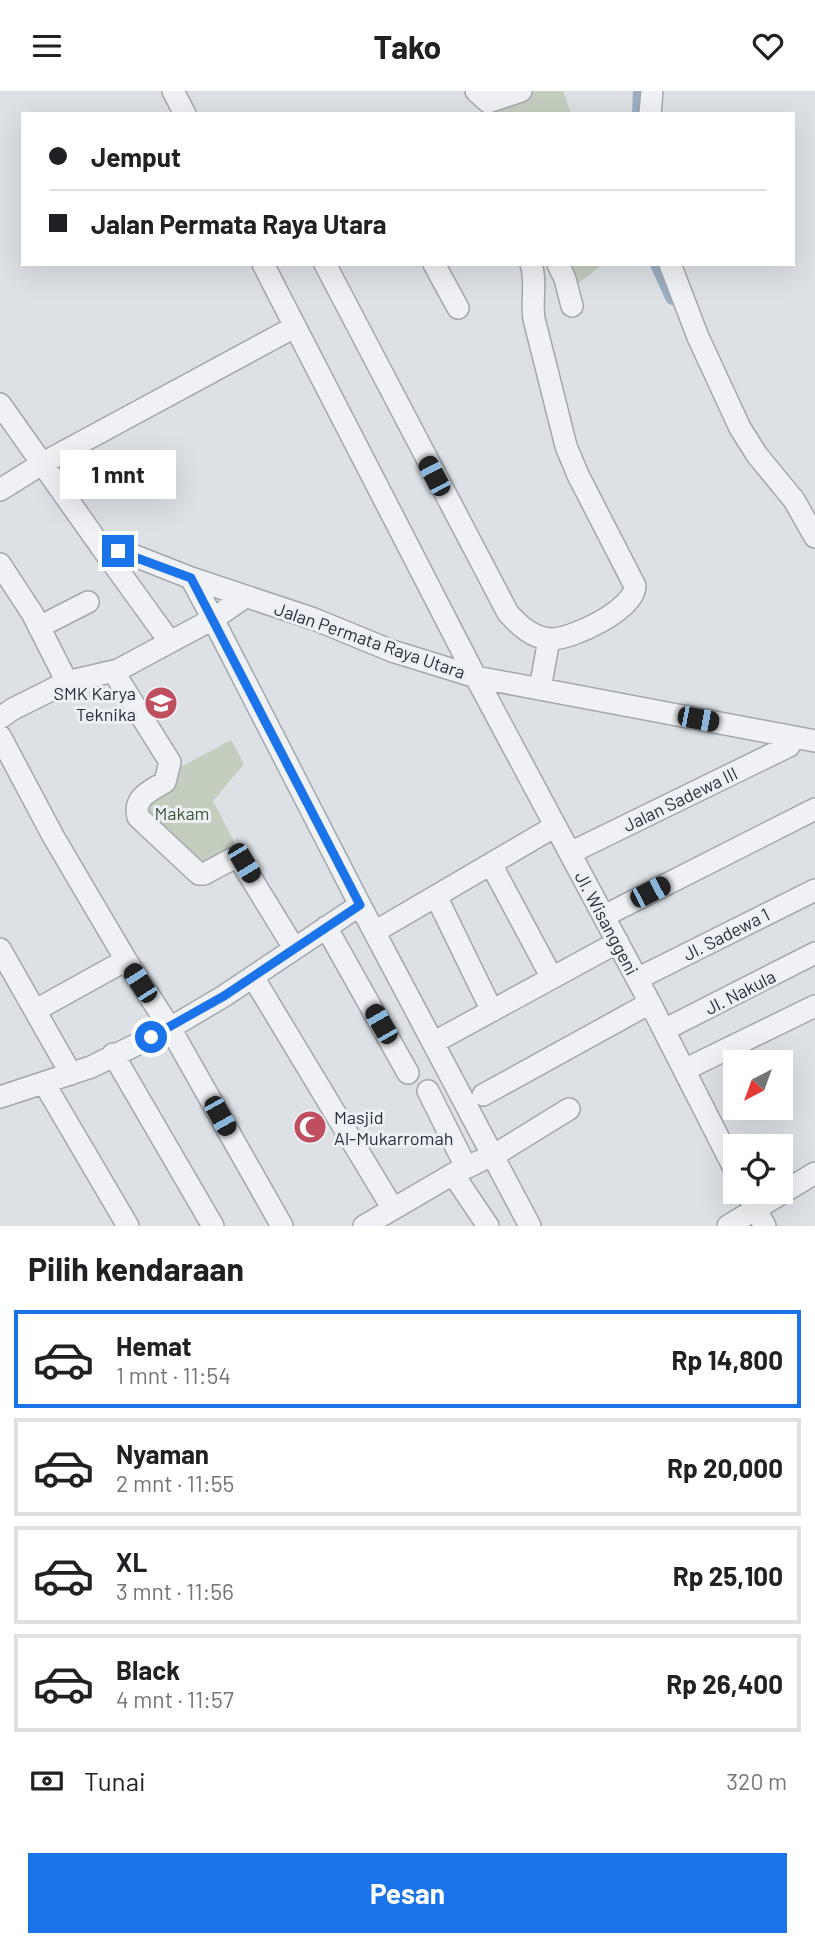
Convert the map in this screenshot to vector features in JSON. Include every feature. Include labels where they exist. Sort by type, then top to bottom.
[{"type":"street","points":[[173,91],[184,112]]},
{"type":"street","points":[[483,102],[521,91]]},
{"type":"street","points":[[650,112],[652,91]]},
{"type":"street","name":"Jl. Wisanggeni","points":[[264,266],[471,668],[638,979],[723,1147]]},
{"type":"street","points":[[326,266],[508,613],[548,649]]},
{"type":"street","points":[[435,266],[458,308]]},
{"type":"street","points":[[531,266],[534,319],[566,446],[578,475],[633,580],[635,590],[632,598],[618,611],[548,649],[541,685]]},
{"type":"street","points":[[559,266],[572,306]]},
{"type":"street","points":[[671,266],[698,337],[740,428],[757,455],[794,501],[815,537]]},
{"type":"street","points":[[0,490],[43,463],[289,330]]},
{"type":"street","points":[[0,404],[170,642]]},
{"type":"street","name":"Jalan Permata Raya Utara","points":[[97,541],[191,578],[314,619],[392,650],[541,685],[815,741]]},
{"type":"street","points":[[0,564],[39,627],[66,682]]},
{"type":"street","points":[[191,578],[530,1226]]},
{"type":"street","points":[[0,718],[66,682],[131,664],[213,619],[245,597]]},
{"type":"street","points":[[39,627],[88,602]]},
{"type":"street","points":[[113,671],[170,762],[165,782],[139,799],[136,806],[138,817],[199,874],[232,859],[240,860],[294,948]]},
{"type":"street","points":[[0,736],[53,836],[126,960],[170,1028],[282,1226]]},
{"type":"street","name":"Jalan Sadewa III","points":[[570,853],[789,746]]},
{"type":"street","points":[[604,916],[815,809]]},
{"type":"street","points":[[383,927],[547,831]]},
{"type":"street","points":[[491,864],[552,978]]},
{"type":"street","name":"Jl. Sadewa 1","points":[[638,979],[815,890]]},
{"type":"street","points":[[436,896],[492,1011]]},
{"type":"street","points":[[0,1097],[91,1067],[170,1028],[253,977],[360,905]]},
{"type":"street","points":[[326,927],[408,1073]]},
{"type":"street","points":[[440,1039],[618,942]]},
{"type":"street","points":[[0,949],[71,1074]]},
{"type":"street","name":"Jl. Nakula","points":[[664,1030],[815,953]]},
{"type":"street","points":[[36,1010],[126,960]]},
{"type":"street","points":[[253,977],[393,1209]]},
{"type":"street","points":[[483,1095],[650,1003]]},
{"type":"street","points":[[684,1070],[815,1006]]},
{"type":"street","points":[[113,1054],[213,1226]]},
{"type":"street","points":[[44,1083],[128,1226]]},
{"type":"street","points":[[428,1091],[460,1171],[488,1226]]},
{"type":"street","points":[[364,1226],[569,1109]]},
{"type":"street","points":[[728,1226],[815,1173]]},
{"type":"green space","points":[[536,91],[563,91],[570,112],[494,112],[491,106]]},
{"type":"green space","points":[[565,266],[600,266],[574,287]]},
{"type":"green space","name":"Makam","points":[[231,740],[244,764],[213,801],[240,853],[195,871],[140,802],[173,771]]},
{"type":"waterway","points":[[640,112],[641,91]]},
{"type":"waterway","points":[[659,266],[673,297]]},
{"type":"place","name":"SMK Karya Teknika","points":[[161,703]]},
{"type":"place","name":"Masjid Al-Mukarromah","points":[[310,1127]]},
{"type":"route","points":[[118,551],[191,578],[360,905],[224,996],[151,1037]]}]
